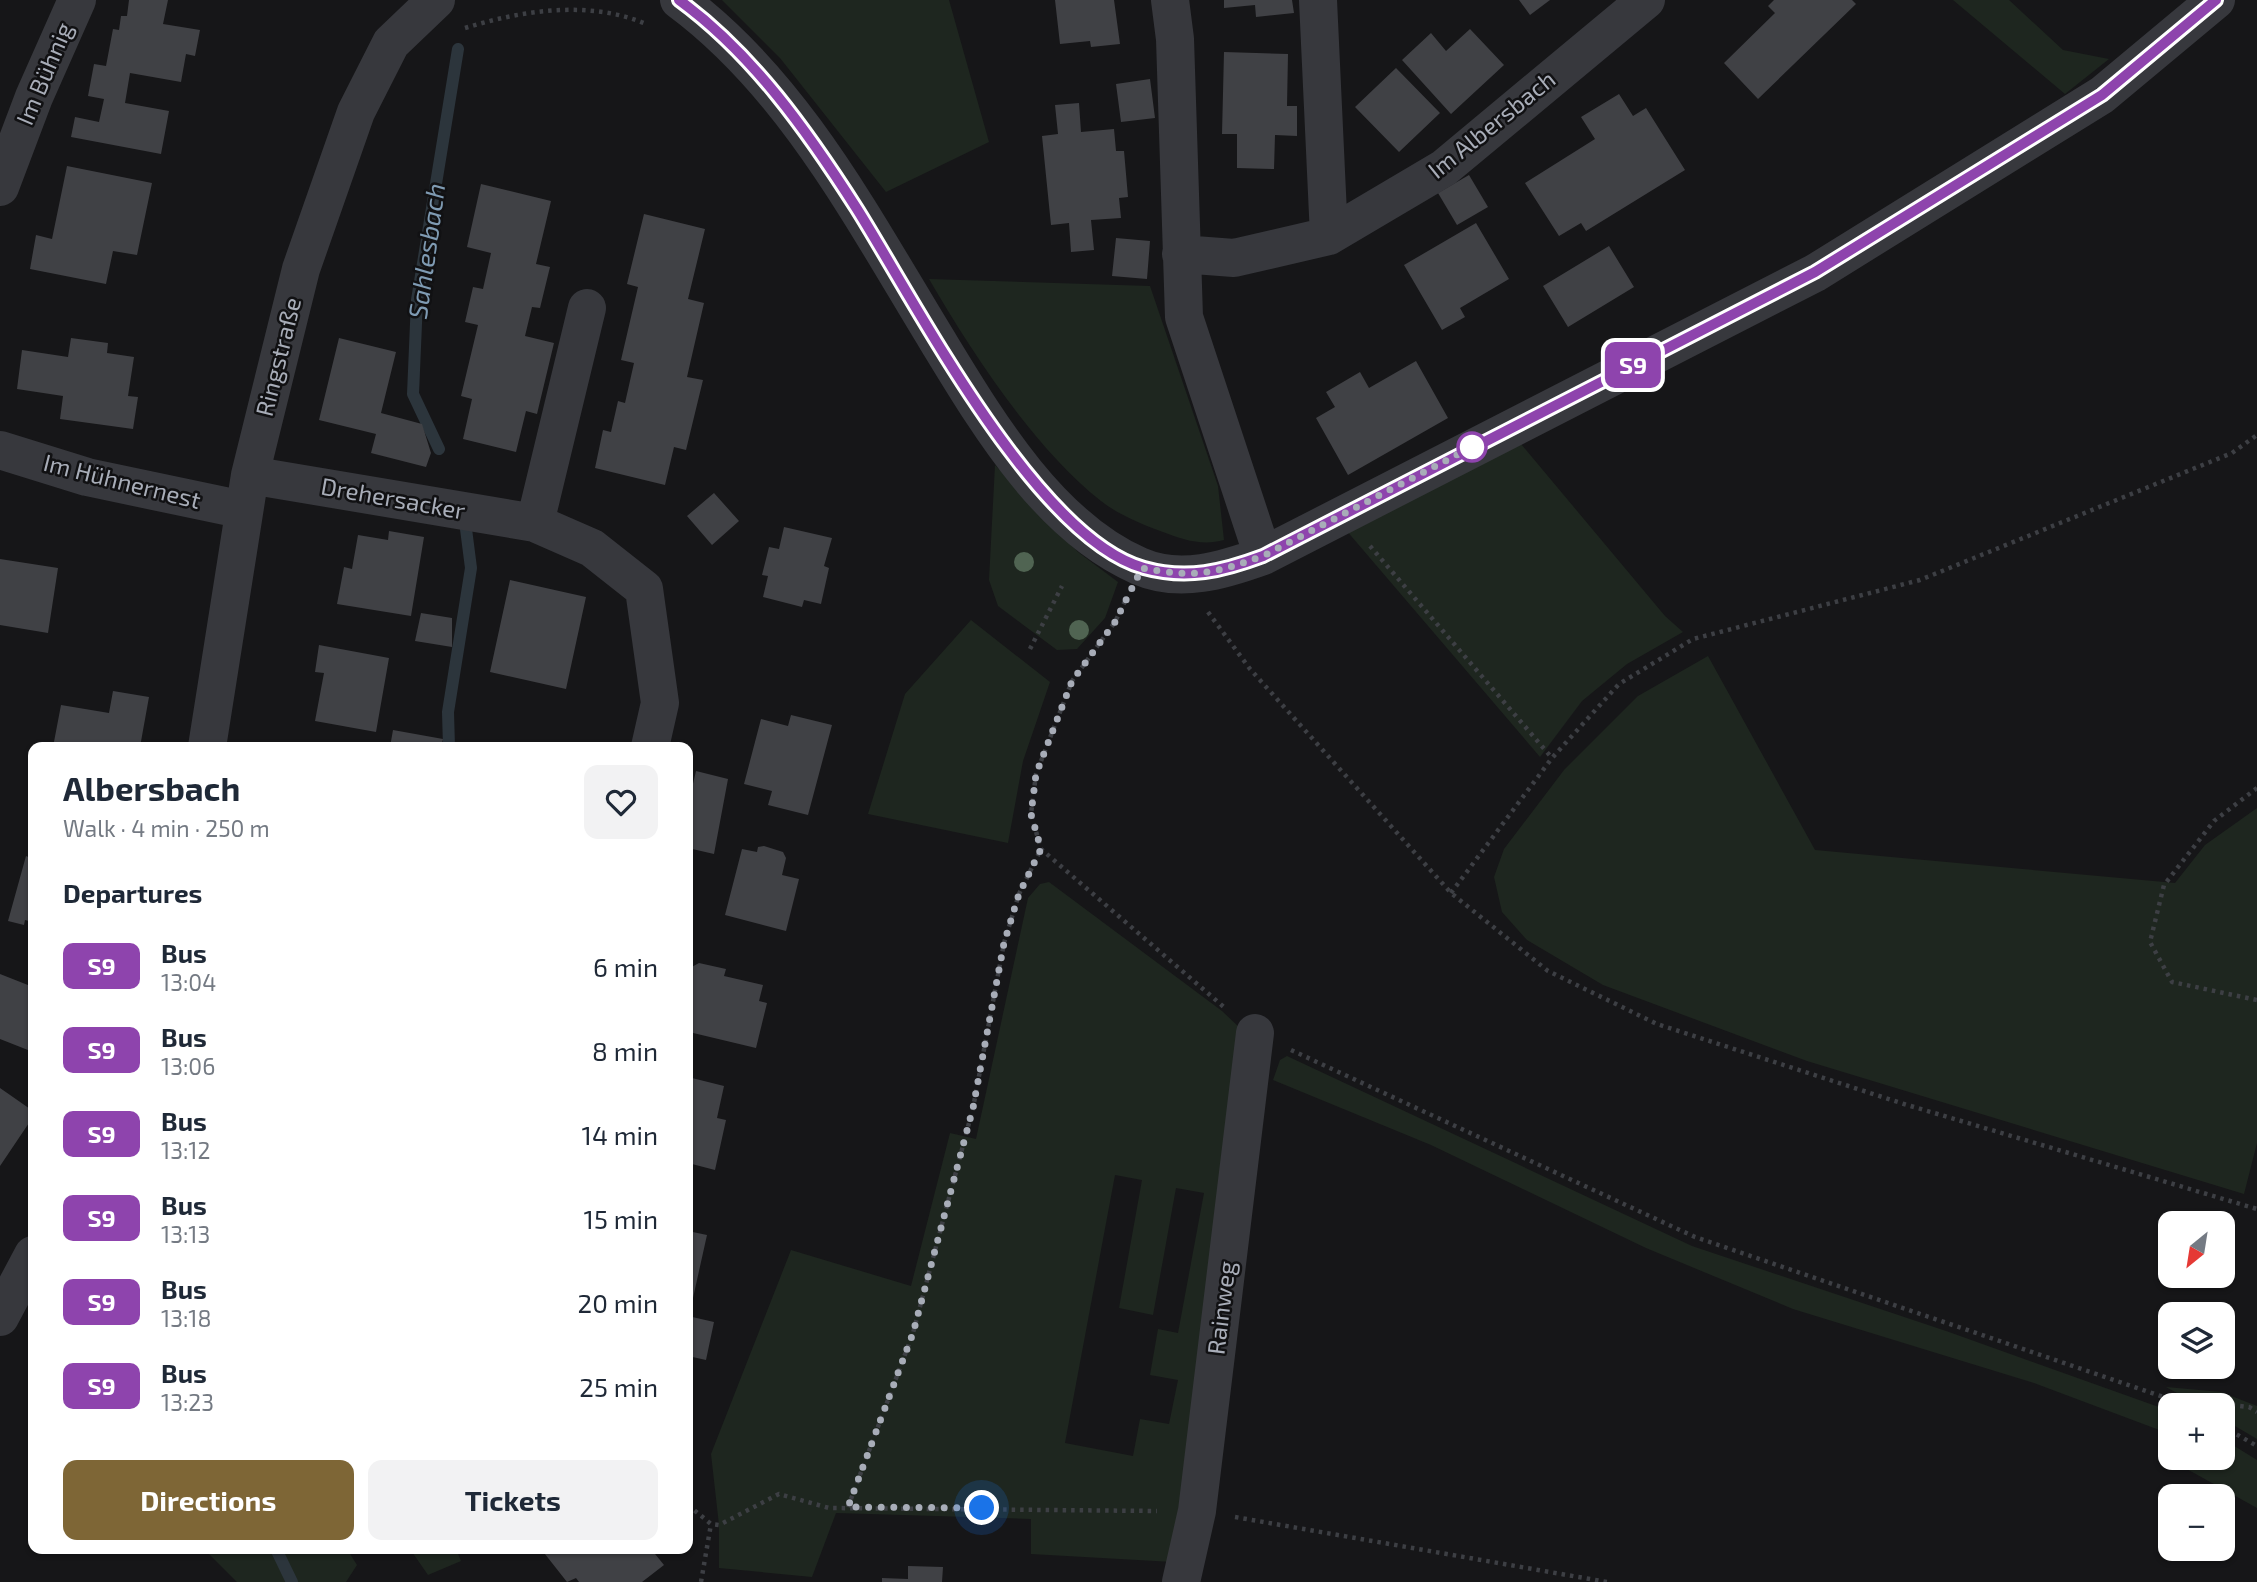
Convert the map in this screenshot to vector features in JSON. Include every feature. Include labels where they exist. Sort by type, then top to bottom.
[{"type":"street","name":"Im Bühnig","points":[[0,187],[34,97],[76,0]]},
{"type":"street","name":"Ringstraße","points":[[207,742],[247,492],[301,269],[356,113],[391,43],[436,0]]},
{"type":"street","points":[[679,0],[741,53],[795,119],[855,206],[995,434],[1068,518],[1101,547],[1142,568],[1180,575],[1222,571],[1263,556],[1815,272],[2102,95],[2216,0]]},
{"type":"street","points":[[1170,0],[1175,39],[1184,317],[1263,556]]},
{"type":"street","points":[[1318,0],[1329,236]]},
{"type":"street","name":"Im Albersbach","points":[[1181,254],[1234,258],[1329,236],[1444,168],[1646,0]]},
{"type":"street","points":[[535,523],[587,308]]},
{"type":"street","name":"Im Hühnernest","points":[[0,450],[87,477],[247,492]]},
{"type":"street","name":"Drehersacker","points":[[247,492],[535,523],[592,548],[644,589],[660,703],[651,742]]},
{"type":"street","name":"Rainweg","points":[[1181,1582],[1197,1511],[1255,1033]]},
{"type":"path","points":[[458,30],[519,12],[583,4],[631,15],[650,26]]},
{"type":"path","points":[[1451,893],[1552,758],[1619,684],[1693,639],[1920,580],[2231,453],[2257,435]]},
{"type":"path","points":[[1342,513],[1552,758]]},
{"type":"path","points":[[1142,568],[1115,622],[1072,681],[1036,774],[1031,814],[1041,849],[1255,1033],[1695,1237],[2159,1393]]},
{"type":"path","points":[[1180,575],[1250,669],[1451,893],[1548,971],[1657,1024],[1904,1104],[2257,1209]]},
{"type":"path","points":[[1030,649],[1062,586]]},
{"type":"path","points":[[2257,788],[2214,821],[2164,886],[2150,942],[2172,982],[2257,1000]]},
{"type":"path","points":[[848,1507],[913,1333],[973,1108],[1004,943],[1019,894],[1041,849]]},
{"type":"path","points":[[2235,1405],[2249,1407],[2257,1412]]},
{"type":"path","points":[[2235,1433],[2257,1446]]},
{"type":"path","points":[[693,1508],[711,1524],[719,1525],[779,1493],[829,1508],[1197,1511],[1607,1582]]},
{"type":"path","points":[[701,1582],[711,1524]]},
{"type":"shaded area","points":[[722,0],[949,0],[989,142],[886,192],[780,58]]},
{"type":"shaded area","points":[[1953,0],[2009,0],[2063,50],[2109,59],[2065,94]]},
{"type":"shaded area","points":[[929,279],[1150,286],[1218,486],[1224,540],[1193,541],[1147,526],[1108,506],[1076,479],[1028,427],[1006,398]]},
{"type":"shaded area","points":[[1516,438],[1665,616],[1683,632],[1627,664],[1582,701],[1540,757],[1346,530]]},
{"type":"shaded area","points":[[995,465],[1078,552],[1118,582],[1105,618],[1077,649],[1057,650],[998,606],[989,580]]},
{"type":"shaded area","points":[[971,620],[1050,682],[1023,761],[1008,843],[868,814],[905,694]]},
{"type":"shaded area","points":[[1708,656],[1815,850],[2175,883],[2205,845],[2257,808],[2257,1143],[2244,1194],[1807,1061],[1603,985],[1527,940],[1502,912],[1494,877],[1504,849],[1564,770],[1638,696]]},
{"type":"shaded area","points":[[1049,882],[1222,1011],[1241,1029],[1173,1562],[1031,1554],[1031,1519],[836,1513],[812,1577],[719,1568],[719,1525],[711,1454],[791,1250],[911,1286],[950,1133],[976,1139],[1028,898],[1040,884]],"holes":[[[1115,1175],[1142,1180],[1119,1308],[1153,1315],[1176,1188],[1204,1193],[1178,1333],[1158,1329],[1150,1375],[1178,1380],[1169,1424],[1140,1419],[1133,1456],[1065,1443]]]},
{"type":"shaded area","points":[[1287,1056],[1692,1246],[1949,1332],[2158,1407],[2158,1430],[2034,1383],[1793,1309],[1646,1248],[1431,1145],[1273,1080],[1280,1060]]},
{"type":"shaded area","points":[[2166,1387],[2224,1393],[2177,1393]]},
{"type":"shaded area","points":[[2235,1397],[2257,1406],[2257,1439],[2235,1426]]},
{"type":"shaded area","points":[[2235,1446],[2257,1460],[2257,1508],[2235,1496],[2235,1484],[2214,1484],[2189,1470],[2235,1470]]},
{"type":"shaded area","points":[[209,1554],[350,1554],[357,1565],[346,1582],[237,1582]]},
{"type":"shaded area","points":[[413,1554],[458,1554],[461,1561],[428,1575]]},
{"type":"building","points":[[129,0],[168,0],[163,24],[200,30],[195,56],[186,54],[181,82],[130,73],[125,103],[169,111],[161,154],[71,137],[75,117],[99,122],[104,99],[88,96],[94,64],[106,66],[113,29],[119,30],[121,16],[127,16]]},
{"type":"building","points":[[1055,0],[1114,0],[1120,44],[1091,47],[1090,41],[1060,44]]},
{"type":"building","points":[[1224,0],[1292,0],[1294,13],[1256,17],[1255,5],[1224,8]]},
{"type":"building","points":[[1519,0],[1550,0],[1530,15]]},
{"type":"building","points":[[1774,0],[1852,0],[1856,4],[1758,99],[1724,63],[1775,13],[1768,6]]},
{"type":"building","points":[[1470,29],[1504,65],[1451,114],[1402,60],[1431,33],[1446,51]]},
{"type":"building","points":[[1224,52],[1288,54],[1287,106],[1297,106],[1297,136],[1275,135],[1274,169],[1237,168],[1237,134],[1222,134]]},
{"type":"building","points":[[1396,68],[1440,113],[1399,152],[1355,107]]},
{"type":"building","points":[[1150,79],[1155,118],[1121,122],[1116,84]]},
{"type":"building","points":[[1619,94],[1633,116],[1646,108],[1685,170],[1586,231],[1581,223],[1559,236],[1525,183],[1595,139],[1581,117]]},
{"type":"building","points":[[1079,103],[1081,132],[1114,129],[1116,151],[1124,151],[1128,197],[1119,198],[1121,218],[1091,220],[1094,250],[1071,252],[1069,223],[1051,225],[1042,136],[1058,134],[1055,105]]},
{"type":"building","points":[[67,166],[152,183],[137,255],[113,251],[106,284],[30,269],[36,235],[52,239]]},
{"type":"building","points":[[1469,175],[1488,207],[1457,225],[1438,193]]},
{"type":"building","points":[[481,184],[551,201],[536,264],[550,267],[540,308],[532,307],[525,336],[554,343],[537,414],[526,411],[516,452],[463,439],[472,399],[461,396],[478,325],[465,322],[473,287],[483,289],[491,253],[467,247]]},
{"type":"building","points":[[644,214],[705,229],[688,299],[704,303],[687,377],[703,380],[686,450],[674,447],[665,485],[595,468],[603,430],[611,432],[618,401],[625,403],[634,363],[621,360],[638,287],[627,284]]},
{"type":"building","points":[[1476,223],[1509,279],[1460,308],[1465,317],[1442,330],[1404,265]]},
{"type":"building","points":[[1116,238],[1150,241],[1147,279],[1112,276]]},
{"type":"building","points":[[1609,246],[1634,287],[1568,327],[1543,286]]},
{"type":"building","points":[[71,338],[108,343],[107,353],[134,357],[128,396],[138,397],[133,429],[60,419],[63,396],[17,389],[22,350],[68,357]]},
{"type":"building","points":[[339,338],[396,352],[381,413],[422,424],[431,453],[426,467],[371,453],[376,434],[319,420]]},
{"type":"building","points":[[1416,361],[1448,418],[1348,475],[1316,418],[1335,407],[1326,392],[1360,372],[1369,388]]},
{"type":"building","points":[[714,493],[739,521],[712,545],[687,516]]},
{"type":"building","points":[[784,527],[832,538],[824,566],[829,568],[821,604],[804,600],[802,607],[763,597],[768,576],[762,575],[769,547],[779,549]]},
{"type":"building","points":[[389,531],[424,537],[411,616],[337,604],[344,567],[352,569],[358,535],[388,540]]},
{"type":"building","points":[[0,559],[58,568],[48,633],[0,625]]},
{"type":"building","points":[[510,580],[586,597],[566,689],[490,672]]},
{"type":"building","points":[[421,613],[452,618],[452,647],[415,641]]},
{"type":"building","points":[[319,645],[389,658],[376,732],[315,721],[324,673],[315,672]]},
{"type":"building","points":[[113,691],[149,697],[141,742],[54,742],[61,705],[109,713]]},
{"type":"building","points":[[791,715],[832,725],[808,815],[768,805],[772,791],[744,784],[761,719],[788,726]]},
{"type":"building","points":[[393,730],[443,739],[442,742],[391,742]]},
{"type":"building","points":[[696,771],[728,779],[714,854],[693,849],[693,784]]},
{"type":"building","points":[[764,846],[783,852],[786,858],[782,875],[799,879],[786,931],[725,915],[742,849],[757,852],[758,847]]},
{"type":"building","points":[[26,856],[28,921],[25,920],[24,925],[8,921]]},
{"type":"building","points":[[699,963],[726,969],[724,976],[763,985],[759,1001],[767,1003],[756,1048],[693,1033],[693,966]]},
{"type":"building","points":[[0,974],[28,985],[28,1050],[0,1039]]},
{"type":"building","points":[[693,1078],[724,1086],[717,1118],[726,1120],[715,1170],[693,1164]]},
{"type":"building","points":[[0,1088],[28,1108],[28,1124],[0,1166]]},
{"type":"building","points":[[693,1232],[707,1235],[693,1298]]},
{"type":"building","points":[[693,1317],[714,1322],[706,1360],[693,1357]]},
{"type":"building","points":[[545,1554],[655,1554],[664,1565],[642,1582],[579,1582],[576,1578],[567,1582]]},
{"type":"building","points":[[908,1566],[943,1567],[942,1582],[882,1582],[882,1578],[908,1579]]},
{"type":"waterway","name":"Sahlesbach","points":[[439,449],[413,394],[417,300],[458,49]]},
{"type":"waterway","name":"Sahlesbach","points":[[449,742],[448,712],[471,568],[466,529]]},
{"type":"waterway","name":"Sahlesbach","points":[[278,1554],[292,1582]]},
{"type":"bus line","name":"S9","points":[[679,0],[741,53],[795,119],[855,206],[995,434],[1068,518],[1101,547],[1142,568],[1180,575],[1222,571],[1263,556],[1815,272],[2102,95],[2216,0]]},
{"type":"route","points":[[982,1508],[848,1507],[913,1333],[973,1108],[1004,943],[1019,894],[1041,849],[1031,814],[1036,774],[1072,681],[1115,622],[1142,568],[1180,575],[1222,571],[1242,564],[1263,556],[1472,447]]}]
